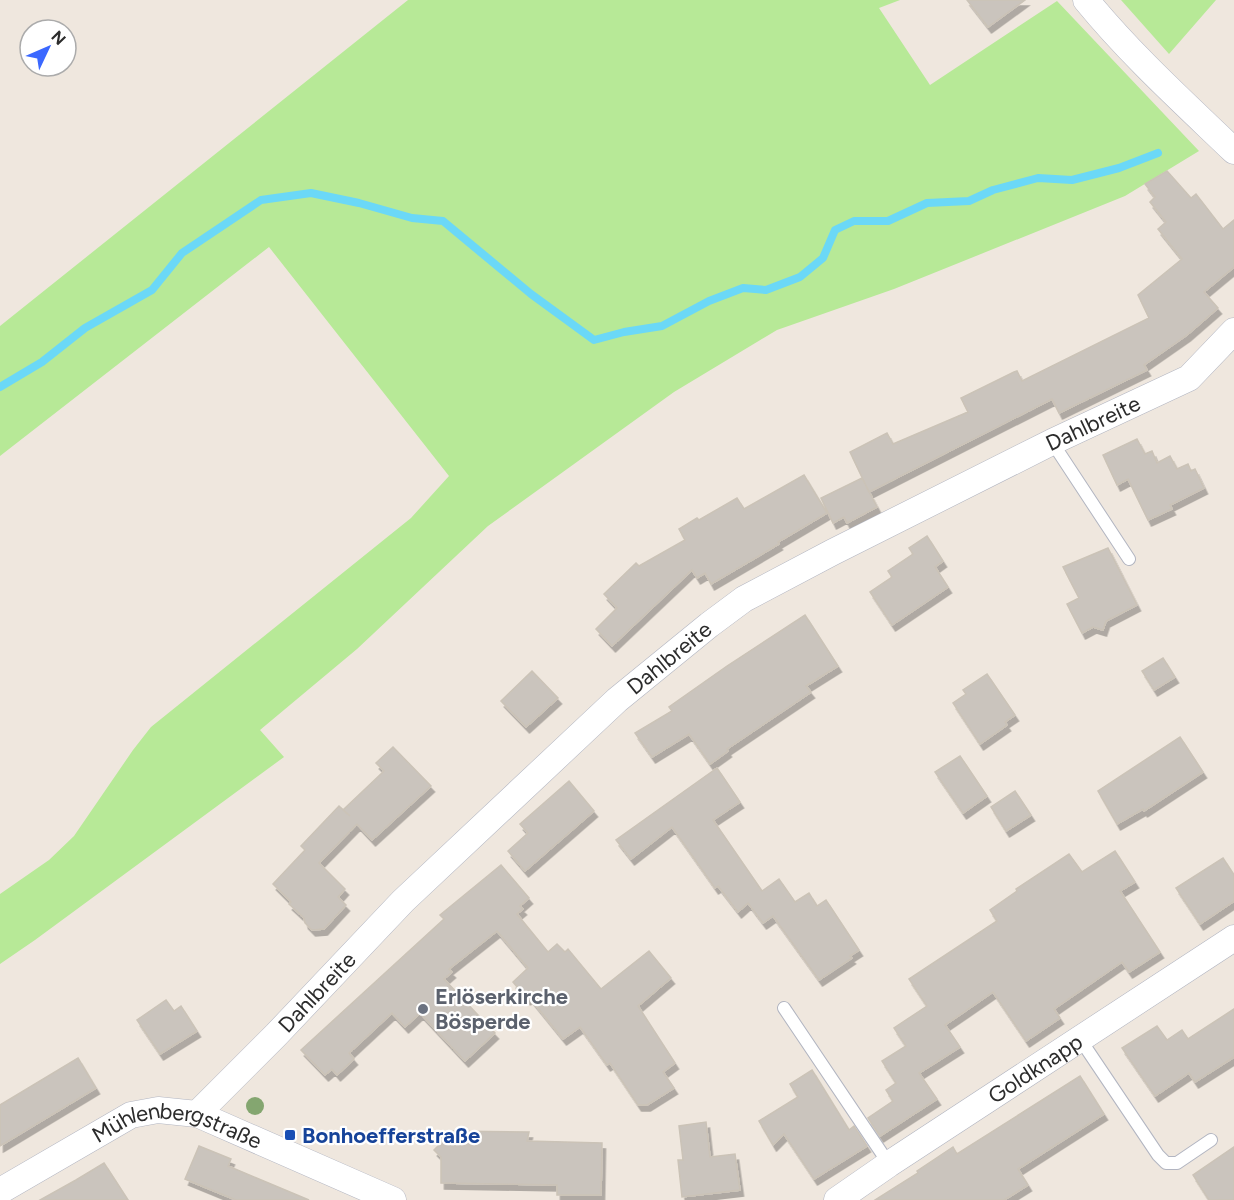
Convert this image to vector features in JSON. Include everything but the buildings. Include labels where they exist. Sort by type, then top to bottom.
[{"type":"street","points":[[1086,0],[1128,48],[1234,151]]},
{"type":"street","name":"Dahlbreite","points":[[197,1114],[276,1035],[404,900],[617,700],[709,625],[744,599],[780,579],[1052,442],[1189,378],[1234,331]]},
{"type":"street","name":"Goldknapp","points":[[837,1200],[1234,938]]},
{"type":"street","name":"Mühlenbergstraße","points":[[0,1191],[131,1115],[158,1110],[197,1114],[393,1200]]},
{"type":"lane","points":[[1052,442],[1130,559]]},
{"type":"lane","points":[[784,1008],[889,1164]]},
{"type":"lane","points":[[1080,1039],[1158,1155],[1166,1163],[1177,1163],[1211,1140]]},
{"type":"green space","points":[[408,0],[900,0],[879,8],[930,85],[1057,1],[1199,151],[1125,196],[894,289],[777,330],[674,392],[488,526],[357,649],[260,730],[284,757],[0,964],[0,894],[49,860],[74,836],[151,727],[411,518],[449,476],[269,247],[0,456],[0,326]]},
{"type":"green space","points":[[1121,0],[1216,0],[1169,54]]},
{"type":"waterway","points":[[0,387],[42,362],[85,328],[152,290],[182,253],[261,200],[311,193],[359,203],[412,218],[443,221],[531,294],[594,340],[662,326],[709,301],[743,288],[766,290],[800,277],[823,258],[835,230],[854,221],[888,221],[927,203],[969,201],[993,190],[1038,178],[1072,180],[1119,168],[1158,153]]},
{"type":"place","name":"Erlöserkirche Bösperde","points":[[423,1009]]},
{"type":"place","name":"Bonhoefferstraße","points":[[290,1135]]}]
